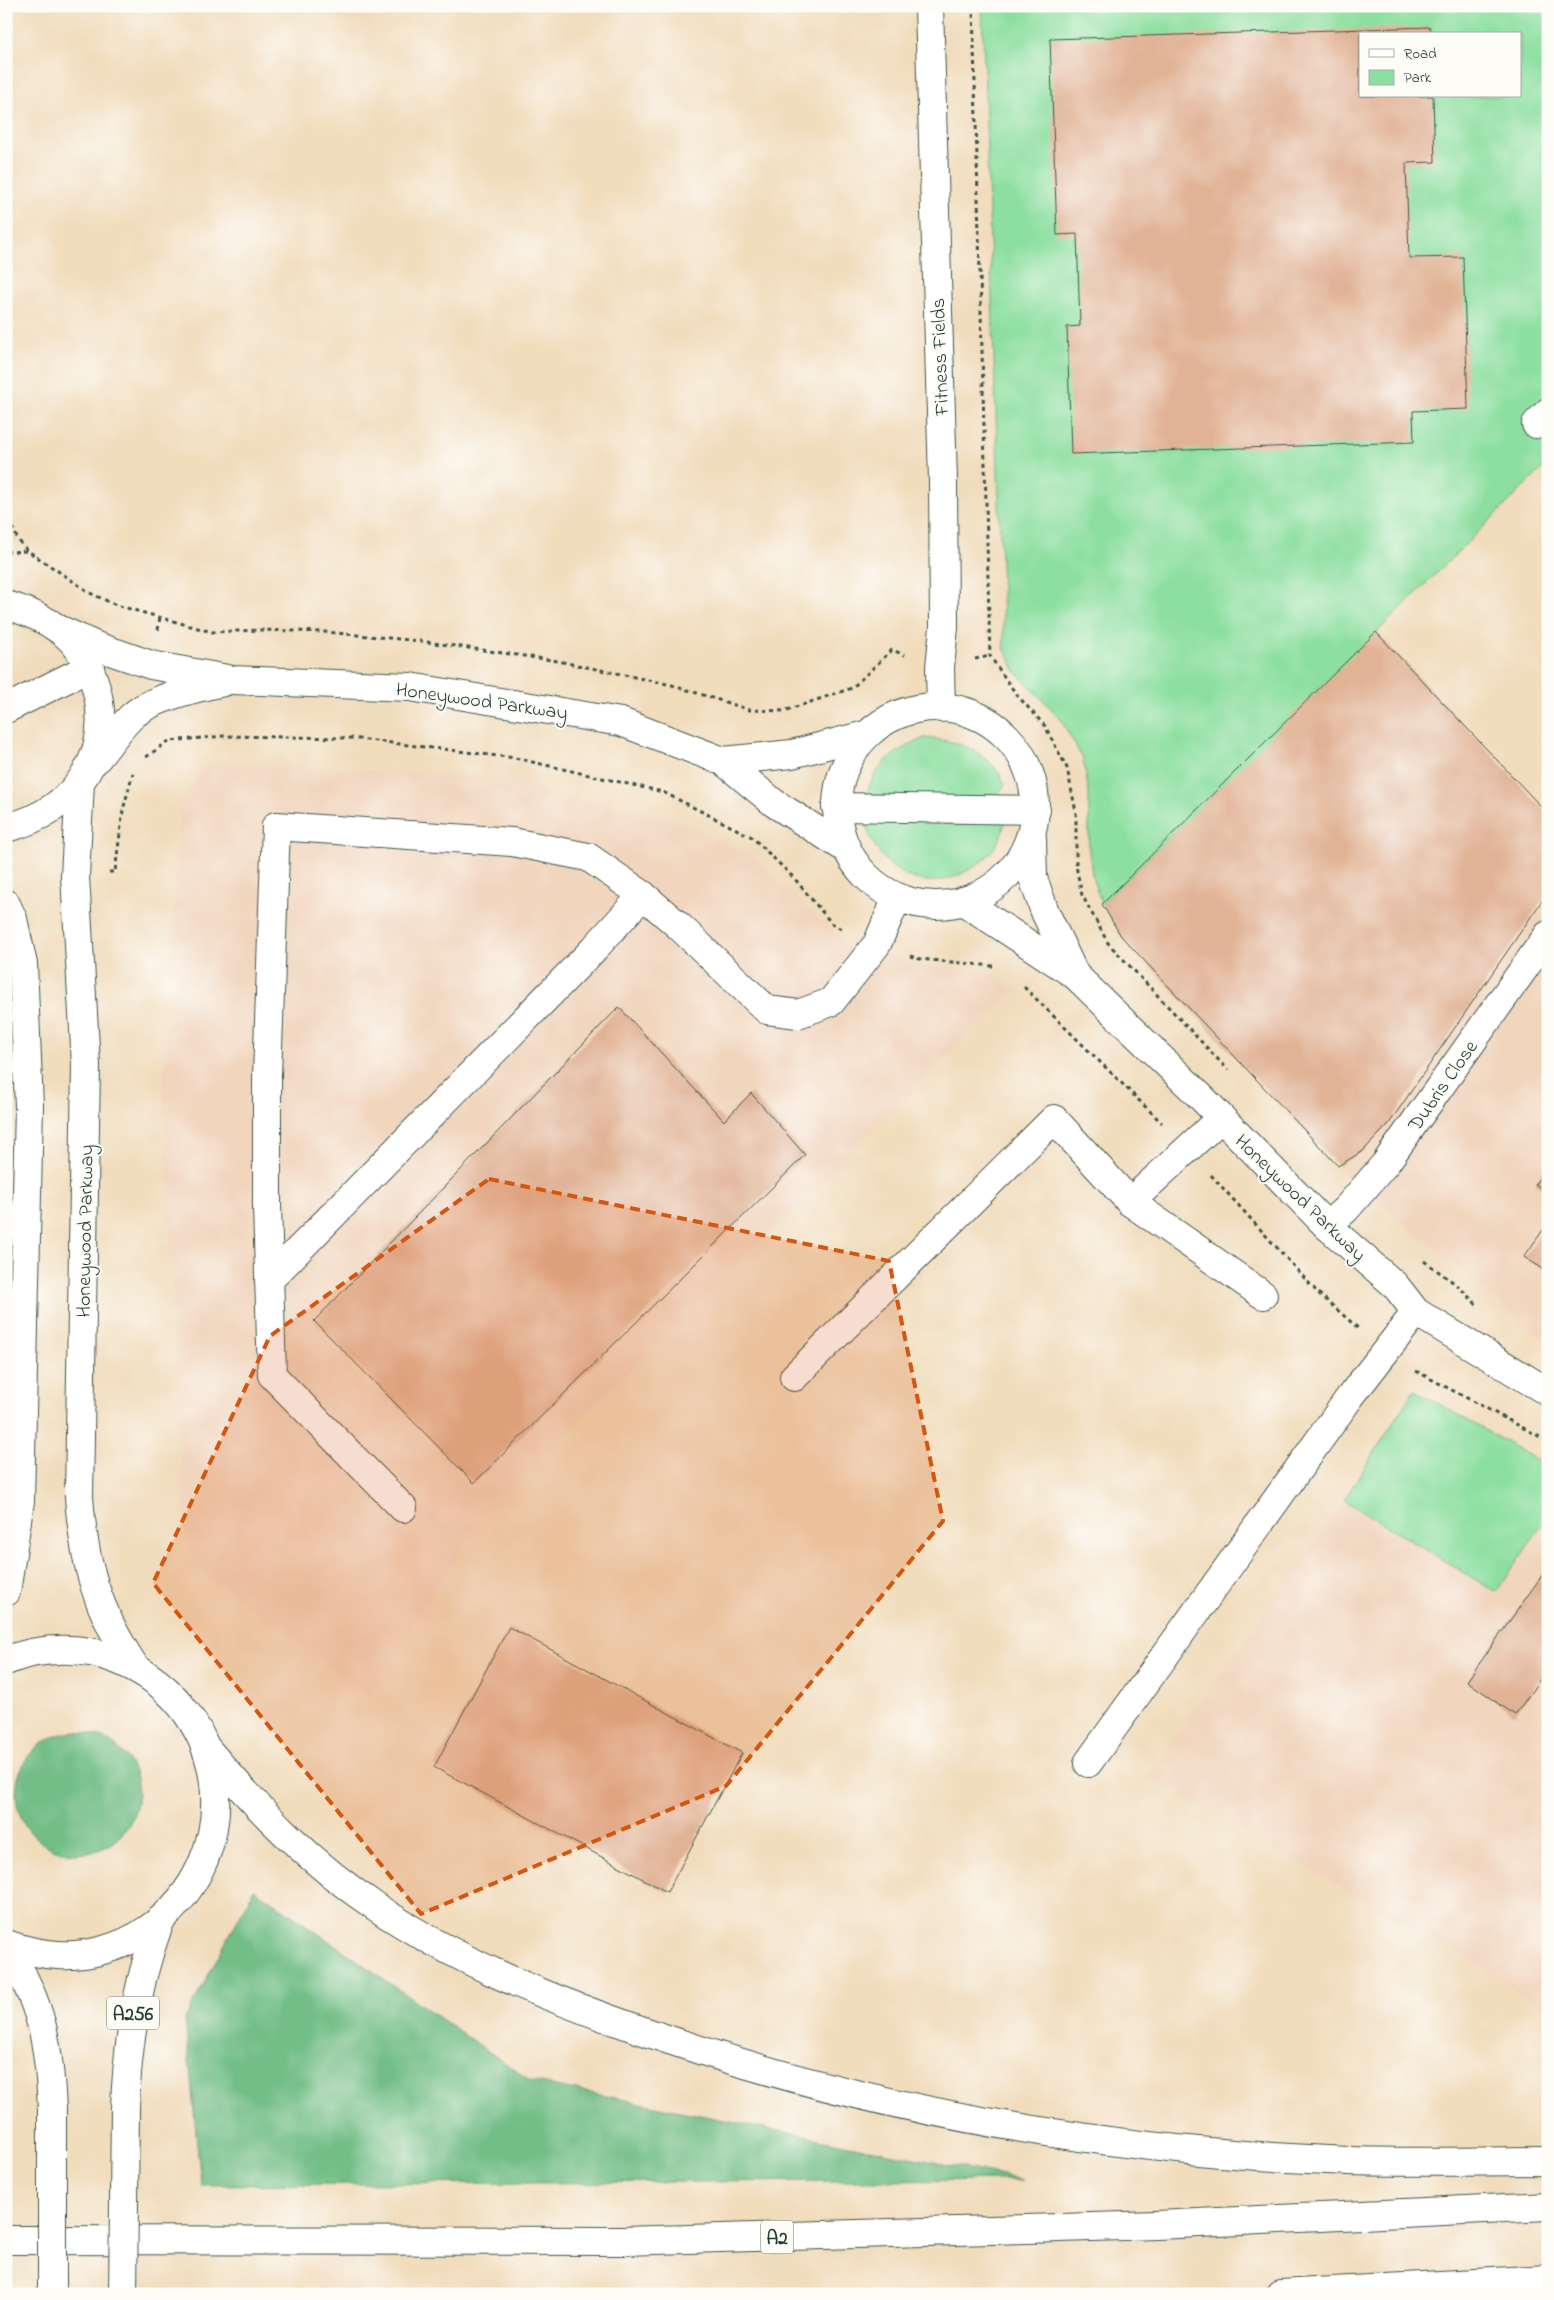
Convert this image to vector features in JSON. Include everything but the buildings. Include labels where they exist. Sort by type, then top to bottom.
[{"type":"main road","name":"Fitness Fields","points":[[929,6],[943,481],[944,628],[940,667],[941,708]]},
{"type":"main road","points":[[6,583],[34,614]]},
{"type":"main road","points":[[6,605],[34,614],[63,631],[78,648],[90,667],[100,700],[100,733],[85,775],[57,807],[29,823],[6,828]]},
{"type":"main road","name":"Honeywood Parkway","points":[[63,631],[96,646],[151,665],[233,680],[410,687],[621,722],[723,761],[774,803],[845,848]]},
{"type":"main road","points":[[6,708],[90,667]]},
{"type":"main road","name":"Honeywood Parkway","points":[[135,1667],[117,1640],[102,1610],[91,1579],[82,1538],[79,1497],[86,1085],[75,876],[85,775],[130,717],[149,705],[201,686],[233,680]]},
{"type":"main road","name":"Honeywood Parkway","points":[[723,761],[792,754],[865,735],[890,717],[919,708],[941,708],[978,715],[1002,731],[1021,753],[1033,780],[1033,878],[1045,912],[1075,975]]},
{"type":"main road","points":[[836,807],[1034,821],[1017,863],[994,887],[963,902],[930,905],[898,898],[876,886],[858,869],[845,848],[838,828],[836,807],[839,780],[849,756],[865,735]]},
{"type":"main road","points":[[403,1508],[272,1375],[268,1280],[267,1076],[276,826],[512,842],[588,857],[643,895],[680,927],[767,1010],[798,1014],[831,1002],[877,944],[898,898]]},
{"type":"main road","points":[[268,1280],[593,950],[643,895]]},
{"type":"main road","name":"Honeywood Parkway","points":[[963,902],[1075,975],[1221,1118],[1327,1226],[1395,1286],[1416,1312],[1548,1392]]},
{"type":"main road","points":[[6,904],[13,919],[22,964],[29,1106],[20,1501],[6,1592]]},
{"type":"main road","name":"Dubris Close","points":[[1327,1226],[1346,1209],[1385,1164],[1548,935]]},
{"type":"main road","points":[[1130,1202],[1186,1148],[1221,1118]]},
{"type":"main road","points":[[794,1377],[1054,1119],[1130,1202],[1263,1295]]},
{"type":"main road","points":[[1088,1763],[1385,1350],[1416,1312]]},
{"type":"main road","points":[[6,1661],[34,1653],[60,1650],[86,1651],[111,1657],[135,1667],[158,1682],[178,1701],[195,1724],[207,1748],[244,1792],[284,1833],[327,1871],[374,1906],[428,1940],[485,1969],[589,2012],[695,2050],[803,2082],[900,2105],[998,2125],[1097,2140],[1197,2151],[1311,2160],[1548,2161]]},
{"type":"main road","points":[[6,1945],[32,1952],[86,1954],[112,1948],[138,1936],[160,1921],[182,1898],[195,1879],[211,1842],[216,1811],[214,1779],[207,1748]]},
{"type":"main road","name":"A256","points":[[123,2294],[126,2071],[135,2004],[150,1948],[160,1921]]},
{"type":"main road","points":[[6,1945],[23,1973],[37,2005],[46,2037],[52,2110],[52,2294]]},
{"type":"main road","name":"A2","points":[[6,2240],[622,2241],[1157,2225],[1548,2206]]},
{"type":"main road","points":[[1280,2294],[1548,2279]]},
{"type":"path","points":[[973,6],[990,656],[1016,694],[1045,726],[1067,768],[1076,812],[1076,866],[1082,895],[1108,943],[1233,1075]]},
{"type":"path","points":[[6,512],[18,540],[28,551],[92,594],[116,605],[212,632],[261,630],[326,632],[420,641],[548,659],[672,685],[750,710],[784,711],[844,691],[852,688],[892,650],[906,656]]},
{"type":"path","points":[[6,552],[28,551]]},
{"type":"path","points":[[142,760],[169,741],[224,736],[351,738],[515,758],[663,792],[752,837],[794,878],[833,925]]},
{"type":"path","points":[[115,872],[123,810],[135,764]]},
{"type":"path","points":[[920,959],[970,962],[997,966]]},
{"type":"path","points":[[1018,980],[1186,1148],[1318,1293],[1385,1350],[1409,1367],[1548,1441]]},
{"type":"path","points":[[1421,1259],[1456,1285],[1478,1306]]},
{"type":"highlighted area","points":[[489,1179],[889,1261],[943,1521],[726,1786],[421,1914],[153,1583],[270,1336]]},
{"type":"shaded area","points":[[1376,632],[1548,814],[1548,1340],[1529,1329],[1338,1166],[1121,936],[1102,904]]},
{"type":"shaded area","points":[[211,762],[488,776],[681,821],[751,855],[846,945],[931,967],[993,973],[1015,990],[485,1513],[368,1695],[195,1566],[184,1524],[163,1084],[181,798]]},
{"type":"shaded area","points":[[1344,1500],[1496,1592],[1548,1516],[1548,2012],[1466,1958],[1147,1776]]},
{"type":"green space","points":[[982,6],[1548,6],[1548,463],[1102,904],[1093,880],[1089,852],[1089,793],[1083,759],[1060,718],[1016,672],[1004,648]]},
{"type":"green space","points":[[924,738],[961,745],[972,750],[992,764],[1005,785],[990,802],[864,803],[872,780],[885,762],[902,749]]},
{"type":"green space","points":[[864,818],[1005,821],[997,844],[981,862],[949,879],[932,881],[916,879],[902,873],[889,864],[878,851],[870,836]]},
{"type":"green space","points":[[1414,1390],[1548,1466],[1548,1516],[1496,1592],[1344,1500]]},
{"type":"green space","points":[[77,1732],[89,1733],[100,1737],[120,1750],[133,1770],[137,1781],[137,1805],[133,1816],[120,1836],[100,1849],[89,1853],[77,1854],[65,1853],[54,1849],[34,1836],[21,1816],[17,1805],[16,1793],[17,1781],[21,1770],[34,1750],[54,1737],[65,1733]]},
{"type":"green space","points":[[254,1889],[531,2081],[1023,2180],[201,2185],[185,2019]]}]
